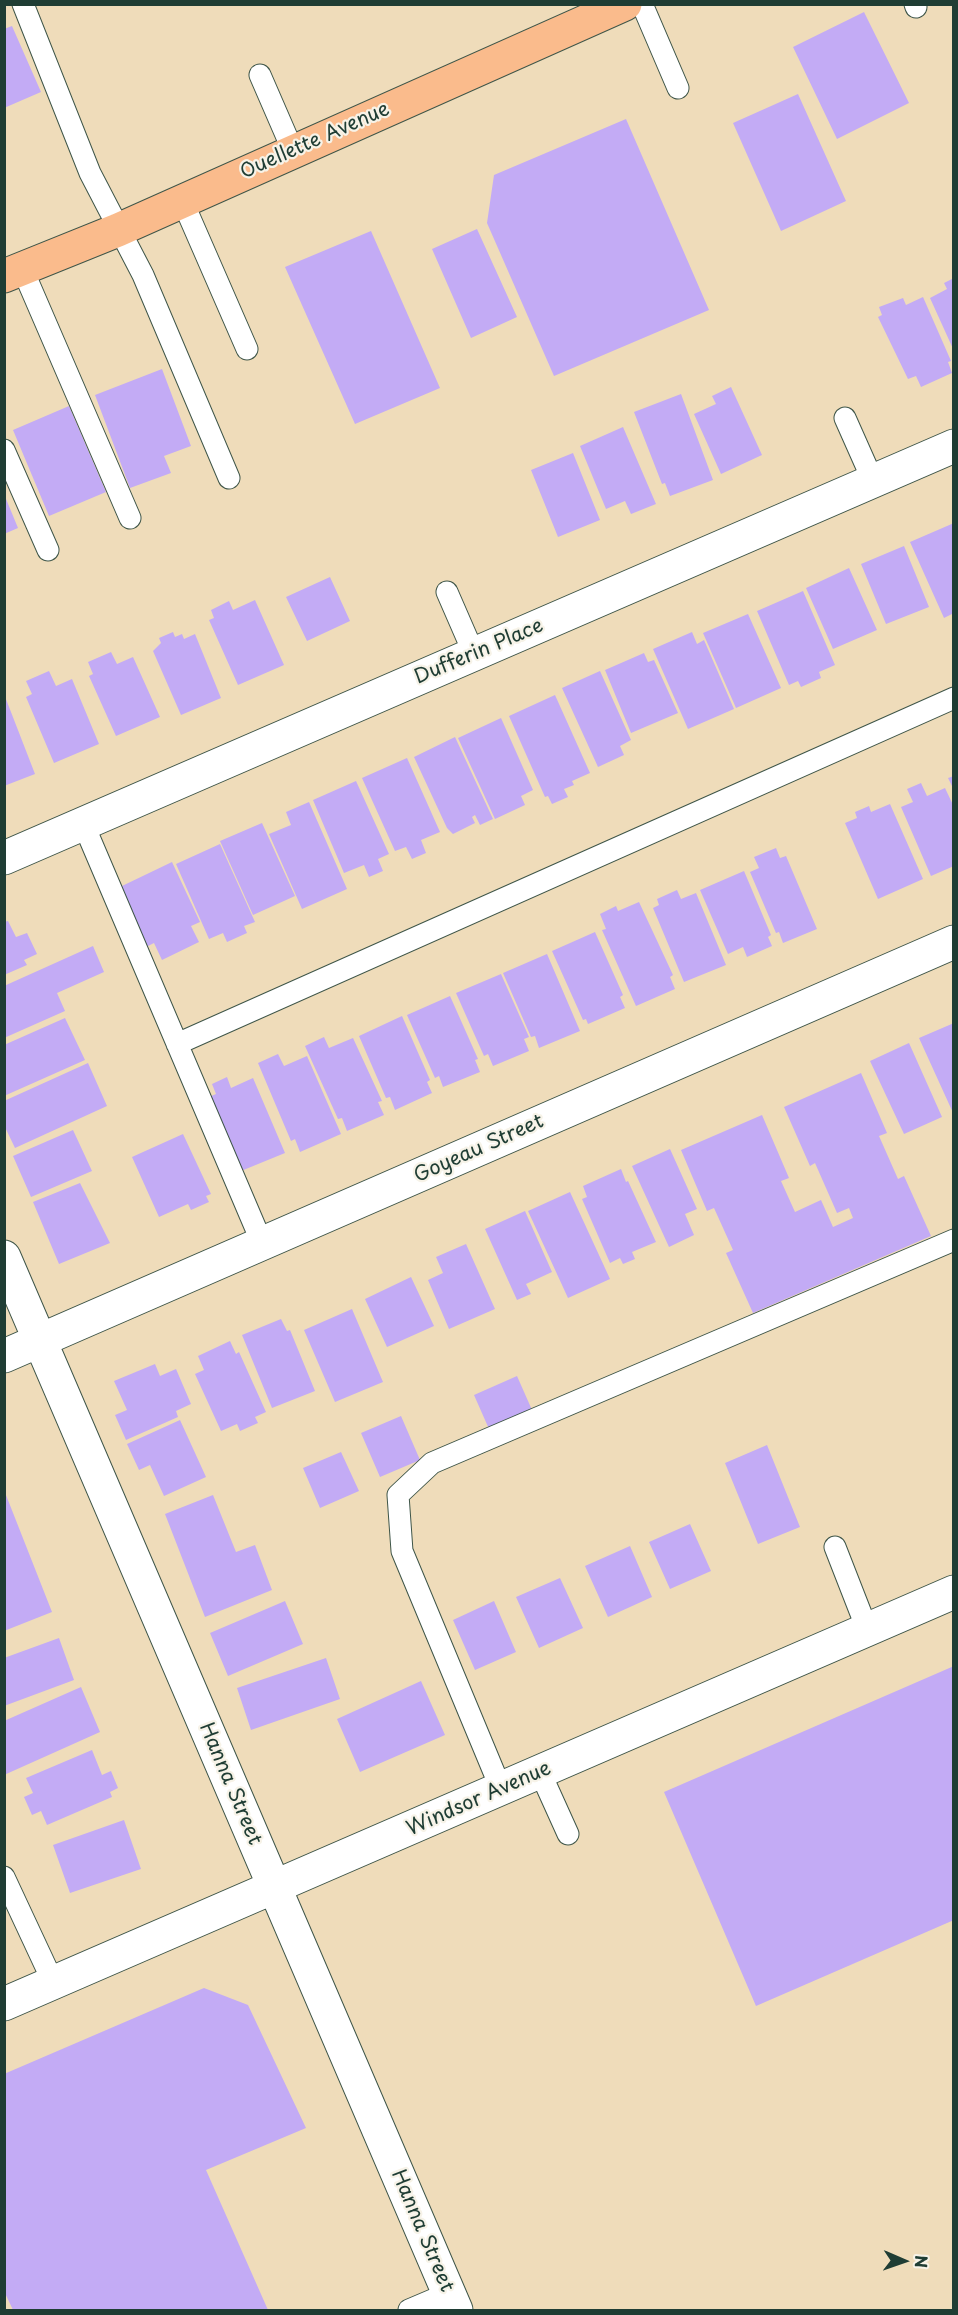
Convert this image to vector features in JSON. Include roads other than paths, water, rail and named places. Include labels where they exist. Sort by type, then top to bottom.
[{"type":"main road","name":"Ouellette Avenue","points":[[13,272],[118,230],[626,5]]},
{"type":"street","name":"Dufferin Place","points":[[4,858],[954,446]]},
{"type":"street","name":"Goyeau Street","points":[[4,1356],[954,942]]},
{"type":"street","name":"Hanna Street","points":[[4,1257],[453,2302]]},
{"type":"street","name":"Windsor Avenue","points":[[4,2004],[954,1592]]},
{"type":"lane","points":[[23,4],[90,173],[143,274],[229,478]]},
{"type":"lane","points":[[626,5],[678,88]]},
{"type":"lane","points":[[260,75],[293,151]]},
{"type":"lane","points":[[182,200],[247,349]]},
{"type":"lane","points":[[13,272],[130,518]]},
{"type":"lane","points":[[845,418],[873,481]]},
{"type":"lane","points":[[4,450],[48,550]]},
{"type":"lane","points":[[447,592],[474,654]]},
{"type":"lane","points":[[177,1044],[954,698]]},
{"type":"lane","points":[[83,824],[262,1243]]},
{"type":"lane","points":[[501,1789],[402,1551],[398,1495],[432,1463],[954,1240]]},
{"type":"lane","points":[[836,1547],[867,1629]]},
{"type":"lane","points":[[540,1772],[568,1834]]},
{"type":"lane","points":[[4,1877],[53,1982]]},
{"type":"lane","points":[[409,2310],[453,2302]]}]
